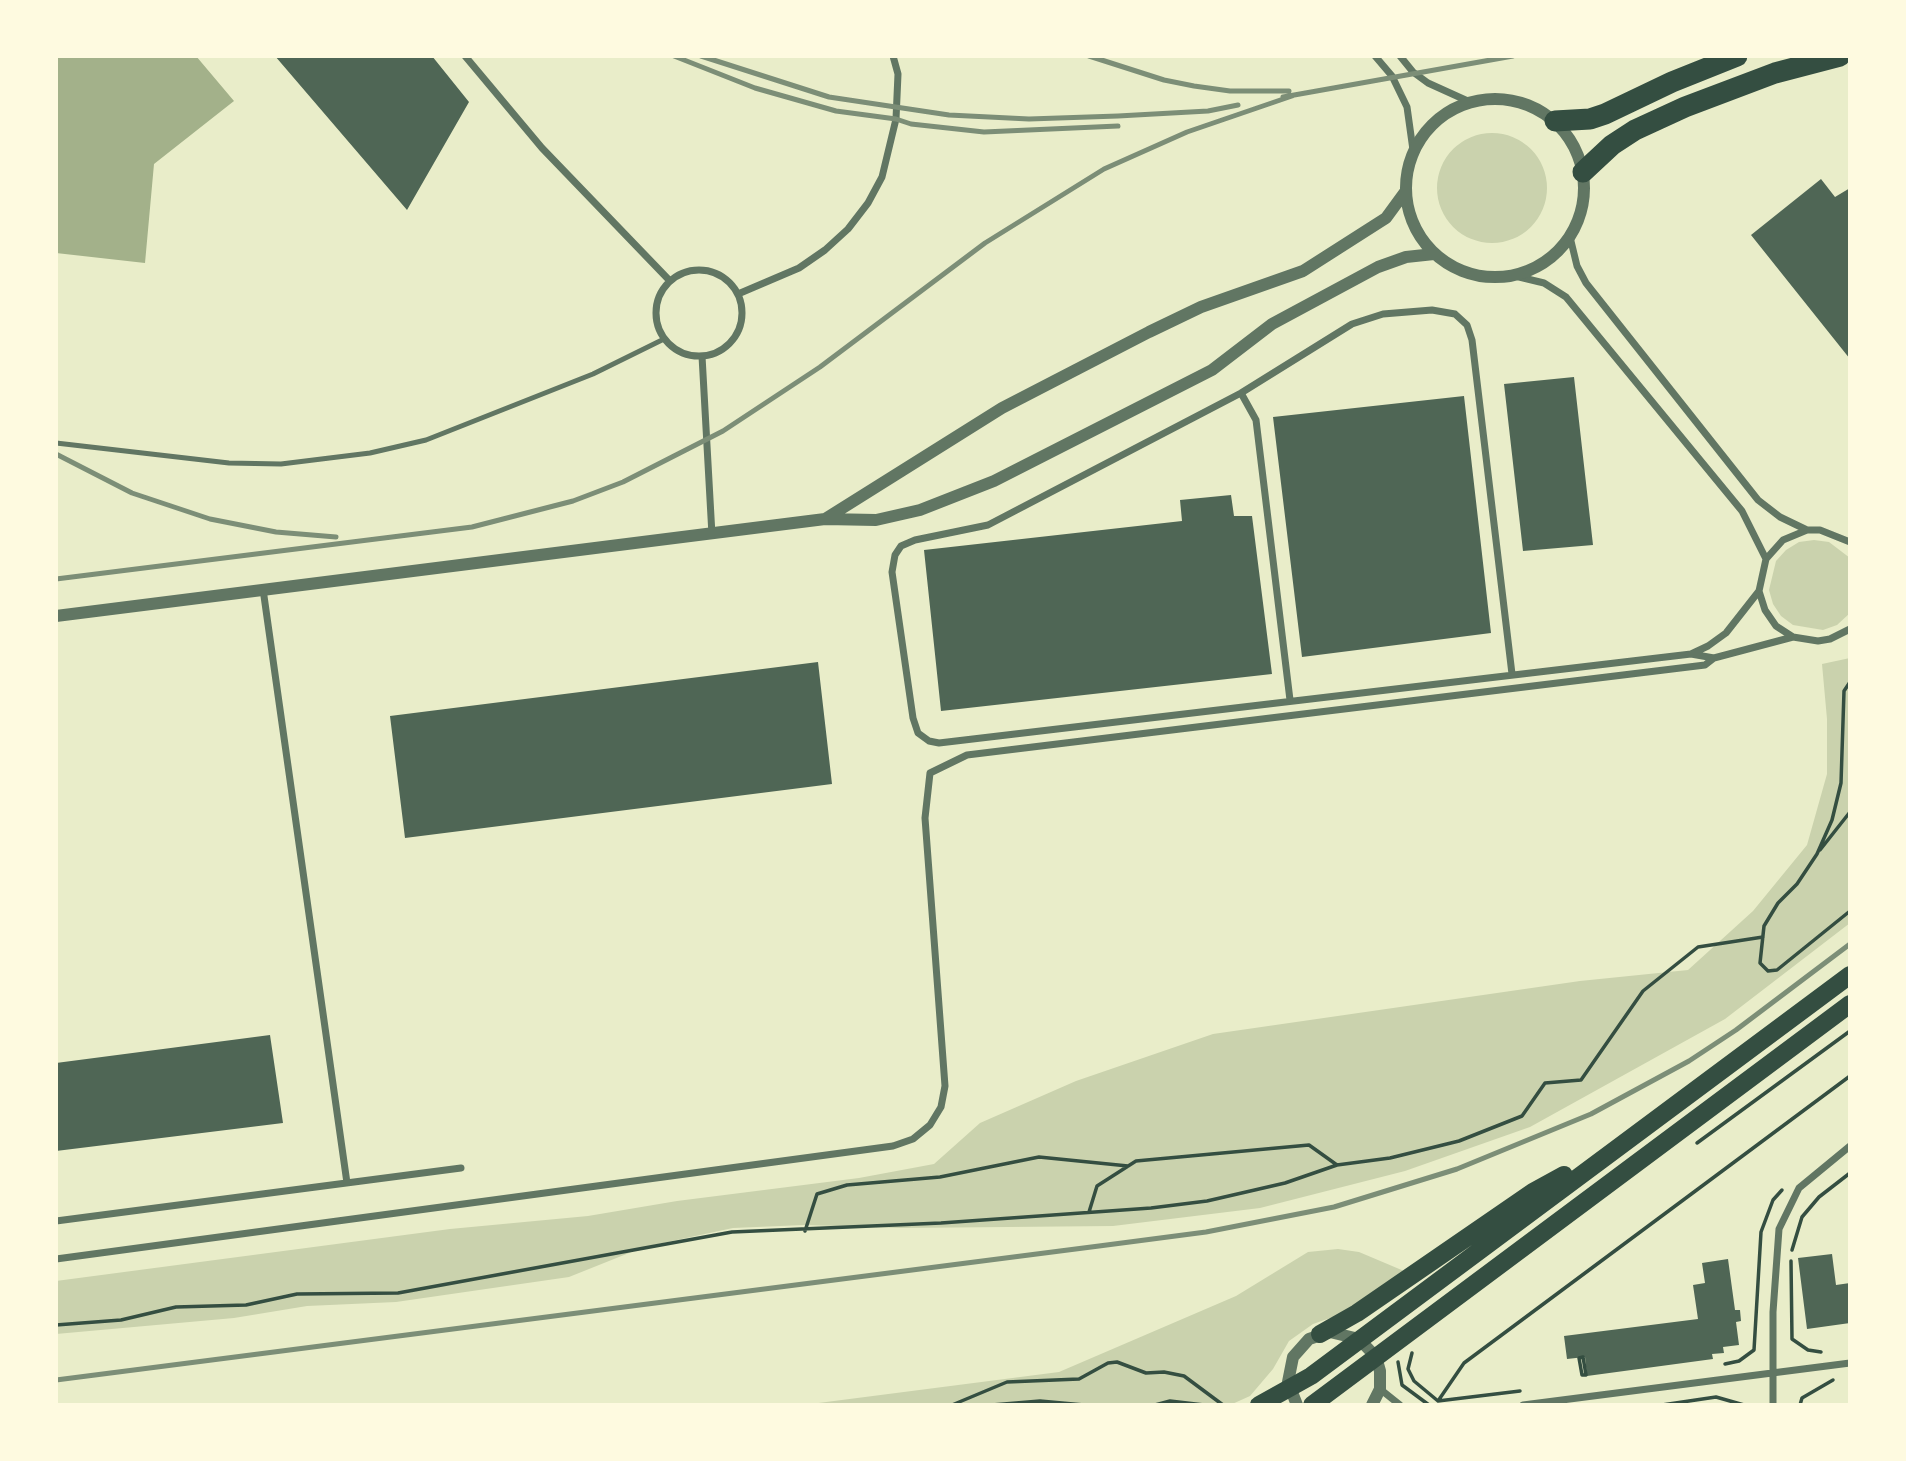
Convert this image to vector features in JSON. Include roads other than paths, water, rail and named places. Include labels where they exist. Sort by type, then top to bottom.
[{"type":"highway","points":[[1555,121],[1590,119],[1737,56]]},
{"type":"highway","points":[[1583,172],[1612,145],[1635,130],[1775,73],[1840,56]]},
{"type":"main road","points":[[1259,1405],[1293,1398],[1359,1339],[1850,975]]},
{"type":"main road","points":[[1312,1405],[1850,1004]]},
{"type":"main road","points":[[1320,1334],[1409,1279],[1534,1192],[1631,1138]]},
{"type":"street","points":[[465,56],[542,148],[670,281]]},
{"type":"street","points":[[738,294],[791,272],[825,250],[848,229],[868,203],[882,177],[896,119],[898,75],[892,56]]},
{"type":"street","points":[[1375,56],[1396,83],[1408,107],[1413,150],[1405,192],[1409,215],[1419,237],[1434,254],[1458,270],[1476,275],[1515,276],[1544,283],[1566,297],[1742,511],[1766,559]]},
{"type":"street","points":[[1400,56],[1413,72],[1428,83],[1470,102]]},
{"type":"street","points":[[1413,150],[1427,129],[1447,112],[1470,102],[1500,99],[1530,105],[1555,121],[1573,145],[1583,172],[1582,206],[1570,237],[1555,255],[1536,268],[1515,276]]},
{"type":"street","points":[[825,519],[1002,408],[1200,307],[1303,271],[1386,218],[1405,192]]},
{"type":"street","points":[[1570,237],[1577,266],[1586,283],[1758,500],[1780,517],[1807,530],[1833,533],[1850,542]]},
{"type":"street","points":[[56,616],[825,519],[876,520],[959,496],[1212,370],[1272,324],[1378,267],[1406,257],[1434,254]]},
{"type":"street","points":[[694,270],[707,271],[719,275],[738,294],[742,307],[737,334],[728,345],[702,356],[688,354],[664,339],[658,327],[657,303],[670,281],[694,270]]},
{"type":"street","points":[[1512,674],[1472,340],[1467,325],[1455,314],[1432,310],[1373,317],[1352,324],[1241,393],[988,525],[915,540],[901,546],[895,555],[892,572],[913,718],[918,733],[929,741],[939,743],[1691,654],[1709,646],[1726,633],[1759,591],[1766,559],[1783,540],[1807,530]]},
{"type":"street","points":[[702,356],[712,535]]},
{"type":"street","points":[[1241,393],[1256,420],[1290,700]]},
{"type":"street","points":[[263,589],[347,1183]]},
{"type":"street","points":[[1759,591],[1770,618],[1793,637]]},
{"type":"street","points":[[56,1259],[893,1146],[913,1139],[930,1125],[941,1107],[945,1086],[925,818],[930,773],[967,755],[1705,665],[1714,659],[1793,637],[1818,641],[1830,639],[1850,629]]},
{"type":"street","points":[[1691,654],[1714,659]]},
{"type":"street","points":[[1773,1405],[1775,1249],[1779,1229],[1799,1188],[1850,1146]]},
{"type":"street","points":[[56,1221],[461,1168]]},
{"type":"street","points":[[1293,1398],[1288,1374],[1293,1357],[1309,1339],[1320,1334],[1340,1332],[1359,1339],[1376,1357],[1380,1371],[1382,1405]]},
{"type":"street","points":[[1523,1405],[1850,1363]]},
{"type":"street","points":[[1372,1405],[1380,1390]]},
{"type":"street","points":[[1380,1390],[1400,1405]]},
{"type":"lane","points":[[56,443],[229,463],[281,464],[370,453],[426,440],[593,374],[664,339]]},
{"type":"railway","points":[[674,56],[755,88],[836,111],[896,119],[911,124],[984,132],[1118,126]]},
{"type":"railway","points":[[701,56],[829,97],[949,115],[1029,119],[1118,116],[1208,111],[1238,105]]},
{"type":"railway","points":[[1089,56],[1164,80],[1194,86],[1230,91],[1289,91]]},
{"type":"railway","points":[[1283,97],[1513,56]]},
{"type":"railway","points":[[56,579],[472,527],[573,501],[623,482],[723,431],[820,367],[985,243],[1104,169],[1187,132],[1292,96]]},
{"type":"railway","points":[[56,454],[132,493],[210,519],[276,532],[336,537]]},
{"type":"railway","points":[[56,1380],[1206,1232],[1334,1207],[1457,1169],[1591,1114],[1689,1061],[1736,1030],[1850,944]]}]
